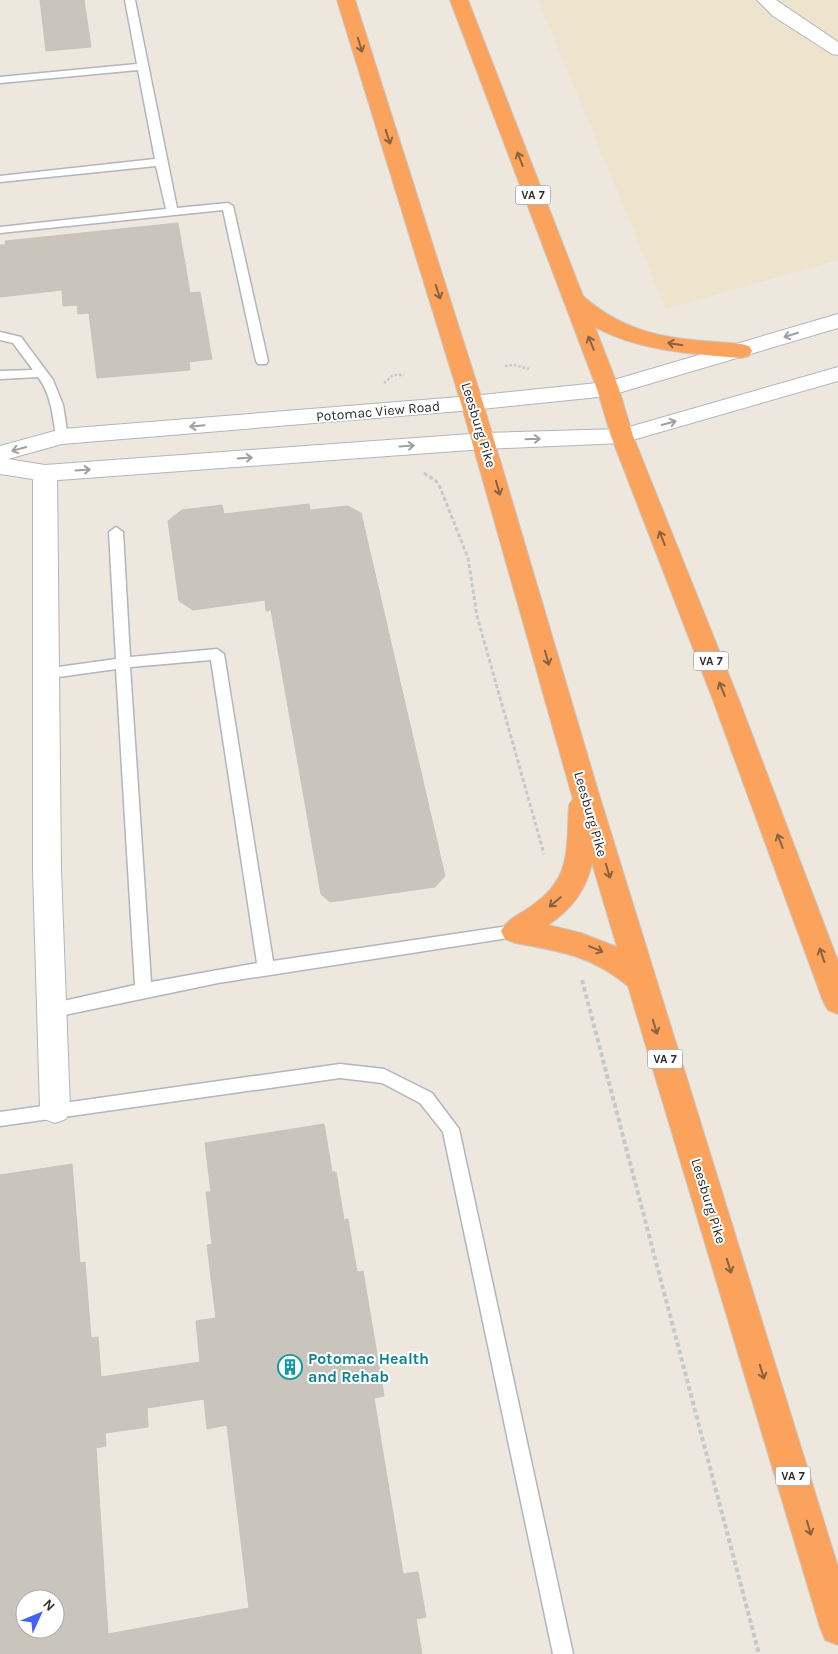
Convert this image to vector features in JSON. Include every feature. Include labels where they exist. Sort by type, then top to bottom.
[{"type":"highway","name":"Leesburg Pike","points":[[346,0],[484,441],[584,791],[838,1627]]},
{"type":"highway","name":"VA 7","points":[[459,0],[608,389],[622,436],[798,886],[838,1001]]},
{"type":"highway","points":[[573,299],[604,323],[639,338],[683,346],[741,350]]},
{"type":"highway","points":[[515,931],[535,919],[561,897],[574,879],[578,863],[584,791]]},
{"type":"highway","points":[[515,931],[591,946],[626,965],[640,978]]},
{"type":"main road","points":[[766,0],[778,12],[838,50]]},
{"type":"main road","name":"Potomac View Road","points":[[0,454],[62,437],[608,389],[838,322]]},
{"type":"main road","points":[[0,466],[45,473],[484,441],[622,436],[838,374]]},
{"type":"main road","points":[[45,473],[44,674],[50,1011],[55,1109]]},
{"type":"lane","points":[[130,0],[172,212]]},
{"type":"lane","points":[[0,80],[143,67]]},
{"type":"lane","points":[[0,179],[161,162]]},
{"type":"lane","points":[[0,230],[228,206],[262,361]]},
{"type":"lane","points":[[0,336],[17,340],[42,372],[56,405],[62,437]]},
{"type":"lane","points":[[0,375],[42,372]]},
{"type":"lane","points":[[116,532],[143,990]]},
{"type":"lane","points":[[44,674],[217,654],[266,969]]},
{"type":"lane","points":[[50,1011],[143,990],[515,931]]},
{"type":"lane","points":[[0,1118],[340,1071],[384,1076],[426,1098],[451,1129],[563,1654]]},
{"type":"path","points":[[505,366],[514,365],[528,369],[536,368]]},
{"type":"path","points":[[385,390],[383,384],[393,375],[404,375]]},
{"type":"path","points":[[422,472],[436,481],[440,487],[468,558],[477,616],[544,855]]},
{"type":"path","points":[[581,975],[759,1654]]},
{"type":"shaded area","points":[[538,0],[838,0],[838,260],[666,309]]},
{"type":"building","points":[[40,0],[84,0],[91,47],[46,51]]},
{"type":"building","points":[[178,223],[190,293],[200,292],[212,359],[189,362],[190,370],[97,378],[89,313],[78,314],[77,305],[63,306],[62,290],[0,297],[0,245],[6,245],[5,241]]},
{"type":"building","points":[[309,504],[310,510],[348,506],[361,513],[445,876],[435,887],[330,902],[321,894],[271,610],[266,611],[265,600],[193,610],[179,601],[168,521],[182,510],[222,505],[224,514]]},
{"type":"building","name":"Potomac Health and Rehab","points":[[324,1124],[332,1172],[336,1172],[344,1220],[348,1219],[357,1272],[363,1271],[384,1396],[374,1398],[403,1574],[418,1572],[426,1617],[416,1619],[422,1654],[0,1654],[0,1175],[72,1164],[80,1263],[85,1262],[91,1338],[98,1337],[101,1377],[200,1362],[196,1321],[216,1318],[207,1245],[212,1244],[206,1192],[211,1192],[205,1143]],"holes":[[[204,1399],[207,1429],[227,1425],[249,1608],[108,1634],[96,1448],[106,1446],[105,1433],[148,1427],[147,1408]]]},
{"type":"place","name":"Potomac Health and Rehab","points":[[290,1367]]}]
